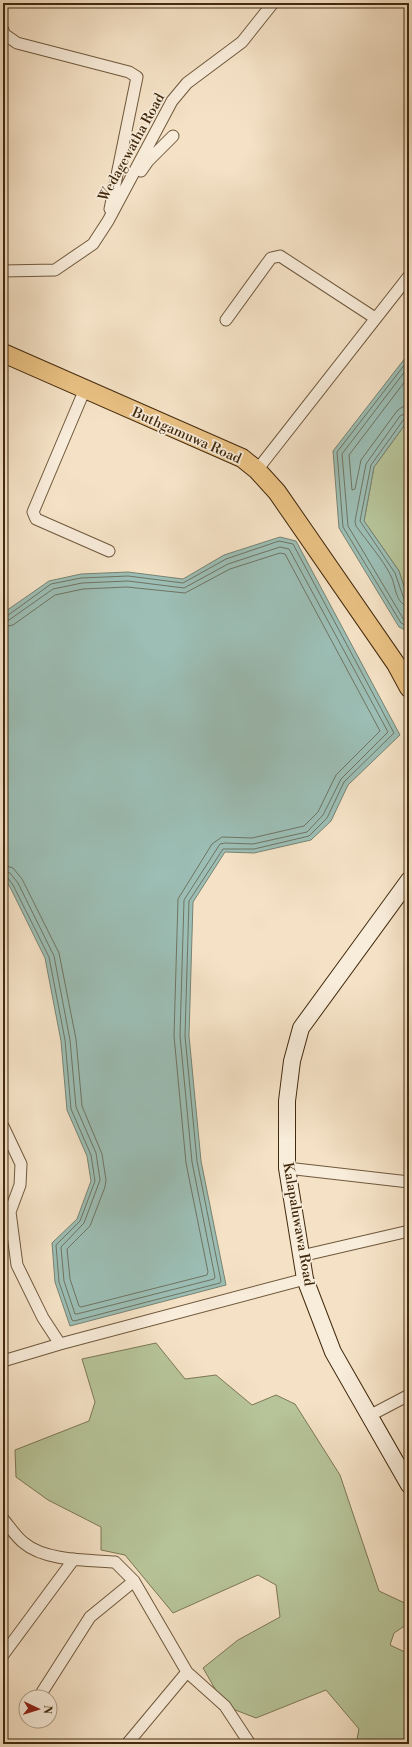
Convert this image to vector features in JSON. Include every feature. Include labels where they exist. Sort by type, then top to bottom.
[{"type":"main road","name":"Buthgamuwa Road","points":[[3,353],[242,458],[257,470],[277,492],[396,664],[409,688]]},
{"type":"street","name":"Wedagewatha Road","points":[[3,271],[55,270],[93,244],[108,221],[172,101],[186,83],[242,42],[273,3]]},
{"type":"street","points":[[3,30],[4,34],[17,43],[129,72],[137,78],[108,221]]},
{"type":"street","points":[[108,221],[116,215],[148,161],[173,136]]},
{"type":"street","points":[[226,320],[271,258],[280,256],[375,318]]},
{"type":"street","points":[[257,470],[409,276]]},
{"type":"street","points":[[85,389],[33,512],[36,519],[109,551]]},
{"type":"street","name":"Kalapaluwawa Road","points":[[408,1482],[333,1352],[305,1279],[287,1168],[286,1101],[292,1061],[301,1028],[409,880]]},
{"type":"street","points":[[3,1126],[21,1164],[20,1185],[10,1212],[17,1265],[43,1318],[60,1344]]},
{"type":"street","points":[[287,1168],[409,1182]]},
{"type":"street","points":[[301,1256],[409,1231]]},
{"type":"street","points":[[3,1361],[60,1344],[305,1279]]},
{"type":"street","points":[[369,1416],[409,1395]]},
{"type":"street","points":[[3,1519],[23,1543],[38,1552],[74,1559],[115,1562],[134,1581],[188,1672],[226,1706],[250,1744]]},
{"type":"street","points":[[3,1655],[74,1559]]},
{"type":"street","points":[[44,1689],[90,1617],[134,1581]]},
{"type":"street","points":[[127,1744],[188,1672]]},
{"type":"green space","points":[[409,419],[409,602],[399,571],[364,521],[374,467]]},
{"type":"green space","points":[[156,1343],[185,1379],[216,1375],[252,1405],[276,1395],[295,1404],[340,1475],[379,1591],[409,1605],[409,1623],[394,1633],[390,1645],[409,1654],[409,1744],[356,1744],[359,1729],[326,1690],[256,1718],[225,1706],[203,1668],[238,1640],[280,1617],[276,1585],[258,1575],[173,1613],[125,1555],[101,1550],[101,1527],[48,1500],[16,1477],[15,1450],[89,1421],[95,1402],[82,1359]]},
{"type":"water","points":[[409,353],[409,419],[374,467],[364,521],[399,571],[409,602],[409,632],[399,627],[339,528],[333,451]]},
{"type":"water","points":[[280,537],[296,541],[400,735],[348,785],[331,821],[311,840],[254,853],[225,852],[193,902],[189,1036],[201,1161],[226,1285],[70,1326],[55,1282],[52,1243],[77,1219],[91,1181],[87,1156],[67,1110],[61,1041],[45,958],[10,887],[3,878],[3,613],[49,581],[81,574],[128,572],[183,579],[224,555]]}]
